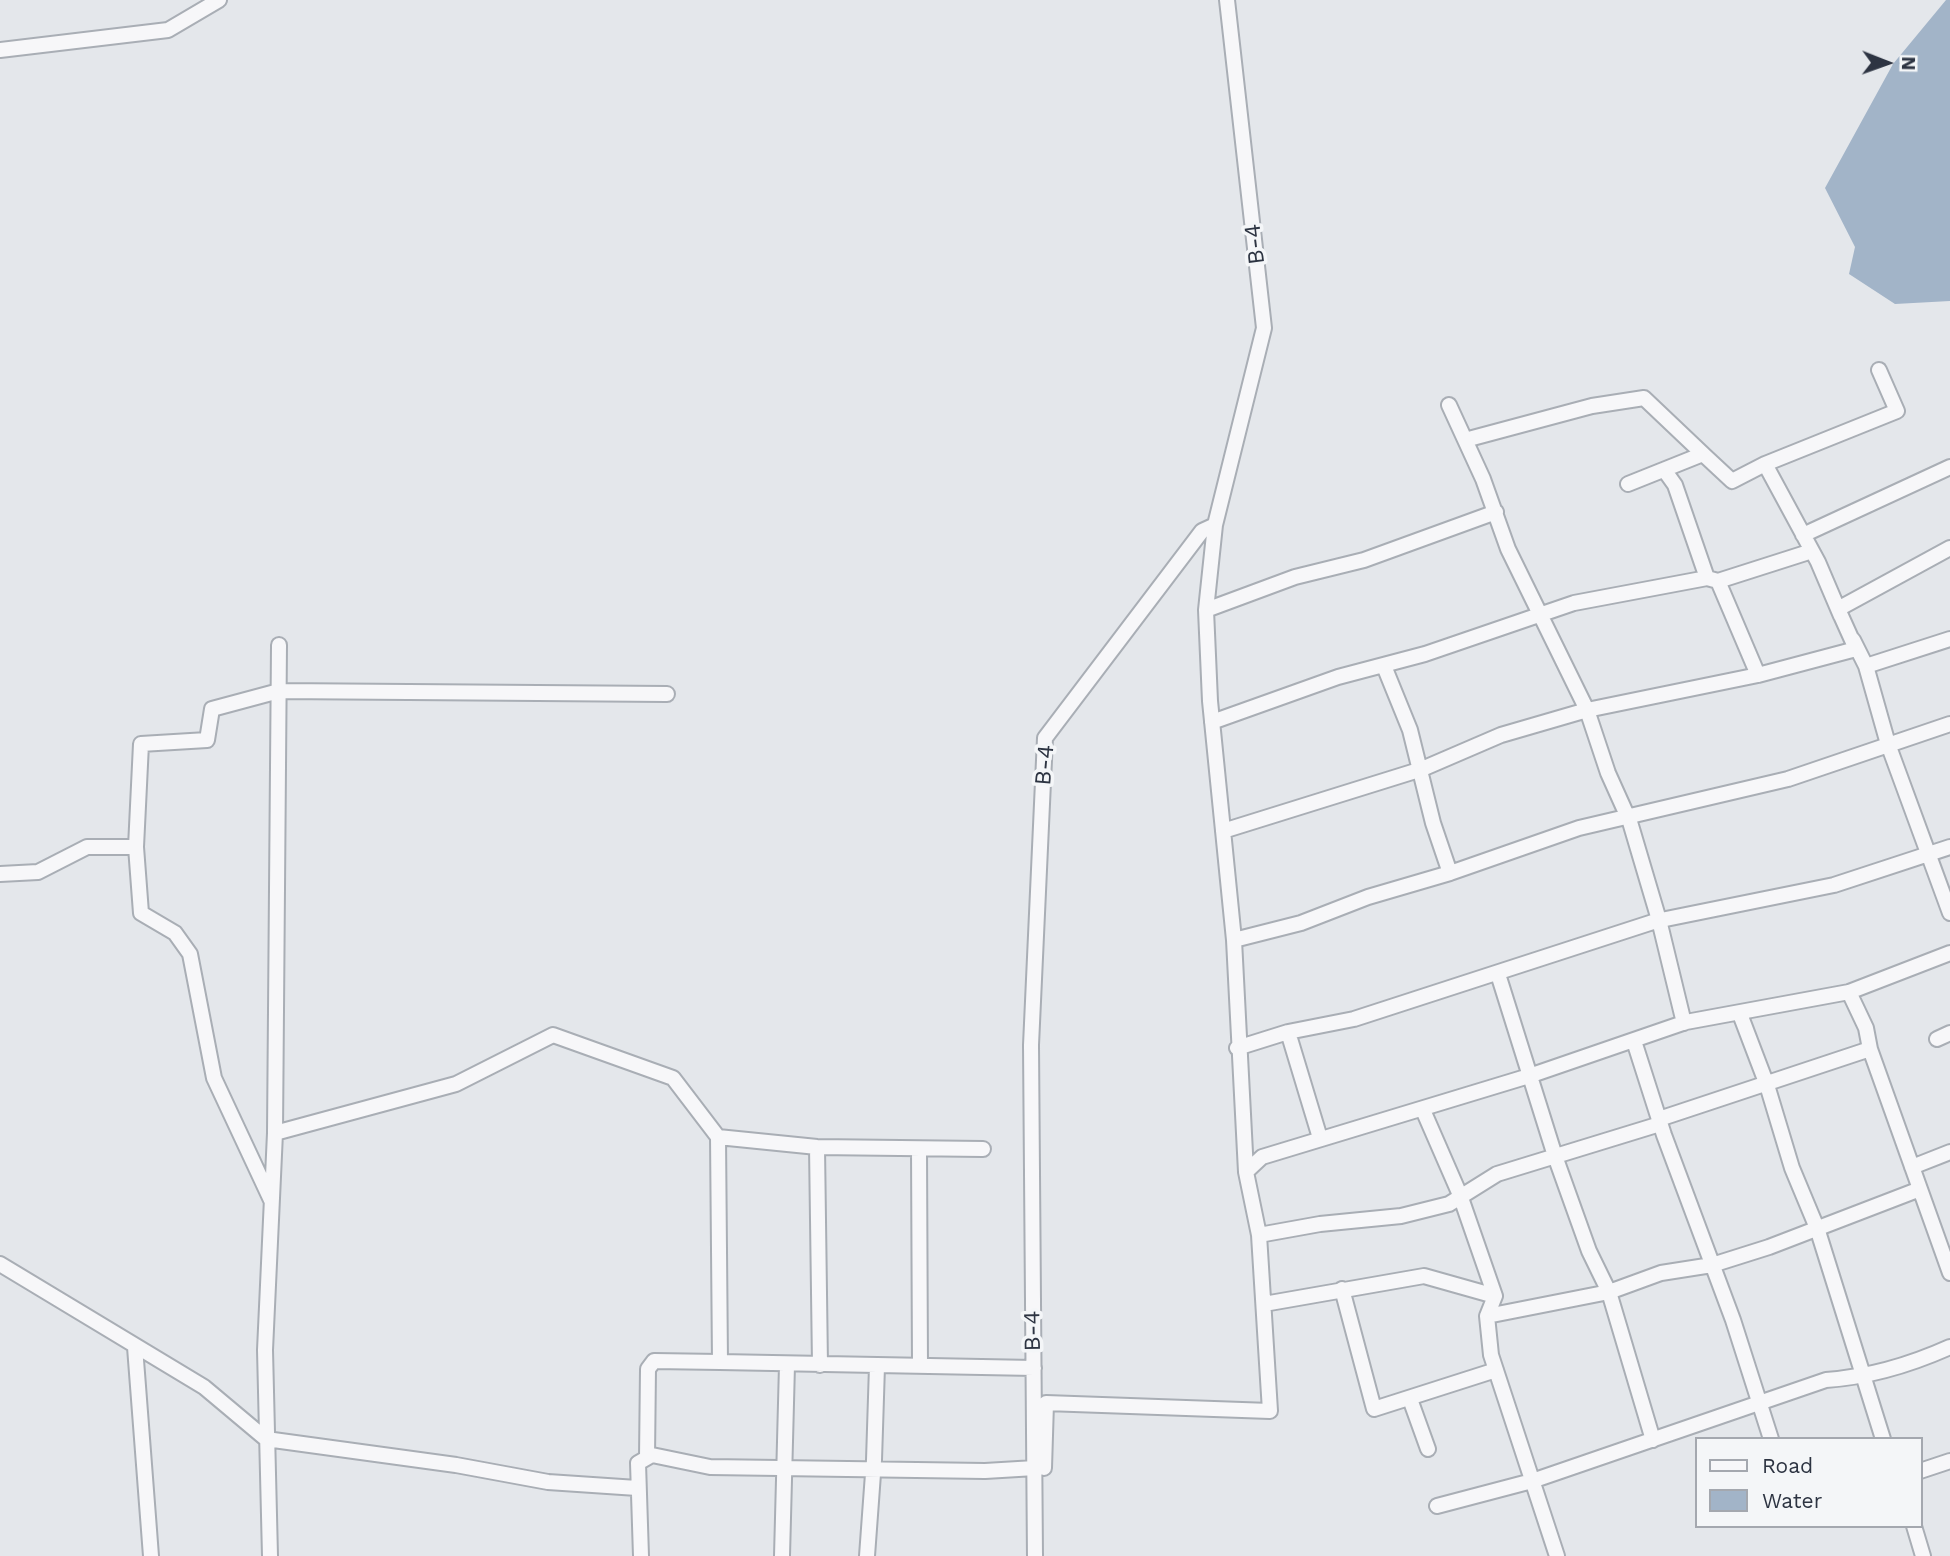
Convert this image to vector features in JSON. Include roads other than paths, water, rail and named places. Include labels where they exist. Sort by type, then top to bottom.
[{"type":"street","points":[[0,50],[168,30],[219,0]]},
{"type":"street","name":"B-4","points":[[1038,1556],[1031,1045],[1045,738],[1202,531],[1215,525],[1264,328],[1227,0]]},
{"type":"street","points":[[1465,440],[1592,406],[1644,398],[1732,481],[1765,464],[1897,411],[1879,370]]},
{"type":"street","points":[[1449,405],[1496,512],[1508,549],[1587,710],[1626,815],[1659,920],[1684,1023]]},
{"type":"street","points":[[1628,484],[1703,454]]},
{"type":"street","points":[[1223,831],[1422,769],[1501,734],[1587,710],[1758,676],[1856,649],[1812,551],[1765,464]]},
{"type":"street","points":[[1803,535],[1950,467]]},
{"type":"street","points":[[1665,471],[1675,485],[1712,580],[1758,676]]},
{"type":"street","points":[[1206,610],[1295,577],[1364,560],[1496,512]]},
{"type":"street","points":[[1038,1556],[1046,1403],[1270,1411],[1259,1235],[1247,1172],[1237,1048],[1234,940],[1212,722],[1206,610],[1215,525]]},
{"type":"street","points":[[1838,609],[1950,548]]},
{"type":"street","points":[[1212,722],[1338,677],[1384,666],[1574,603],[1712,580],[1812,551]]},
{"type":"street","points":[[1838,609],[1866,666],[1888,744],[1950,914]]},
{"type":"street","points":[[1866,666],[1950,639]]},
{"type":"street","points":[[270,1556],[265,1350],[274,1205],[279,645]]},
{"type":"street","points":[[1384,666],[1410,730],[1422,769],[1433,822],[1450,873]]},
{"type":"street","points":[[274,1205],[214,1078],[190,954],[175,933],[141,914],[136,847],[141,744],[207,740],[212,709],[279,691],[667,694]]},
{"type":"street","points":[[1234,940],[1301,923],[1368,897],[1450,873],[1579,828],[1788,779],[1950,724]]},
{"type":"street","points":[[0,874],[38,872],[87,847],[136,847]]},
{"type":"street","points":[[1237,1048],[1288,1032],[1354,1019],[1659,920],[1834,885],[1950,847]]},
{"type":"street","points":[[1247,1172],[1262,1157],[1423,1110],[1684,1023],[1849,992],[1950,953]]},
{"type":"street","points":[[1498,974],[1555,1156],[1589,1251],[1609,1292],[1653,1440]]},
{"type":"street","points":[[1849,992],[1866,1028],[1870,1049],[1950,1273]]},
{"type":"street","points":[[1740,1014],[1767,1084],[1792,1168],[1817,1228],[1882,1437]]},
{"type":"street","points":[[1288,1032],[1320,1138]]},
{"type":"street","points":[[275,1133],[456,1084],[553,1035],[673,1079],[719,1137],[720,1362]]},
{"type":"street","points":[[1634,1041],[1659,1122],[1712,1265],[1770,1437]]},
{"type":"street","points":[[1259,1235],[1320,1224],[1401,1216],[1449,1204],[1497,1174],[1659,1122],[1870,1049]]},
{"type":"street","points":[[1423,1110],[1460,1195],[1495,1296],[1487,1316],[1496,1370],[1558,1556]]},
{"type":"street","points":[[719,1137],[817,1147],[983,1149]]},
{"type":"street","points":[[817,1147],[820,1365]]},
{"type":"street","points":[[919,1149],[919,1366]]},
{"type":"street","points":[[1912,1167],[1950,1152]]},
{"type":"street","points":[[1487,1316],[1609,1292],[1661,1273],[1712,1265],[1769,1247],[1920,1189]]},
{"type":"street","points":[[0,1264],[204,1387],[266,1438],[456,1465],[548,1482],[637,1488]]},
{"type":"street","points":[[1264,1304],[1424,1276],[1495,1296]]},
{"type":"street","points":[[1342,1289],[1374,1409],[1496,1370]]},
{"type":"street","points":[[135,1347],[152,1556]]},
{"type":"street","points":[[1437,1506],[1532,1481],[1826,1380],[1864,1377],[1950,1347]]},
{"type":"street","points":[[647,1457],[648,1369],[654,1362],[1034,1368]]},
{"type":"street","points":[[782,1556],[787,1365]]},
{"type":"street","points":[[867,1556],[874,1469],[877,1366]]},
{"type":"street","points":[[1410,1399],[1428,1449]]},
{"type":"street","points":[[641,1556],[638,1463],[652,1455],[710,1467],[1035,1468]]},
{"type":"street","points":[[1922,1470],[1950,1461]]},
{"type":"street","points":[[1915,1528],[1923,1556]]},
{"type":"water","points":[[1946,0],[1950,0],[1950,301],[1895,304],[1849,274],[1855,247],[1825,188],[1893,64]]}]
